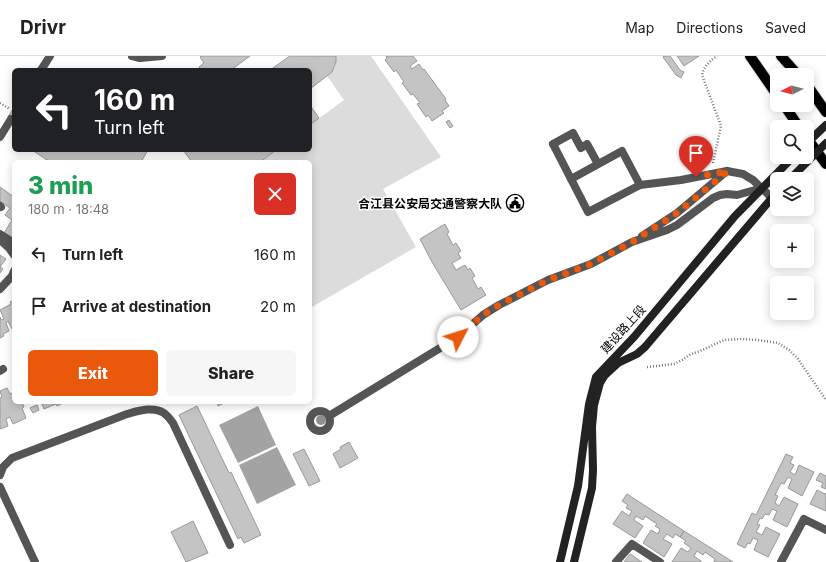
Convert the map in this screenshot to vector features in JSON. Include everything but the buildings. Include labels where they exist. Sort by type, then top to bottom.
[{"type":"main road","points":[[750,56],[770,85]]},
{"type":"main road","points":[[781,56],[792,68]]},
{"type":"main road","points":[[814,96],[826,112]]},
{"type":"main road","points":[[814,136],[826,125]]},
{"type":"main road","points":[[797,172],[826,143]]},
{"type":"main road","points":[[814,148],[826,164]]},
{"type":"main road","name":"建设路上段","points":[[560,562],[578,486],[589,404],[596,377],[634,337],[735,216],[786,164]]},
{"type":"main road","name":"建设路上段","points":[[574,562],[592,488],[592,426],[594,405],[602,379],[618,363],[637,354],[646,347],[770,200]]},
{"type":"street","points":[[42,68],[50,56]]},
{"type":"street","points":[[132,56],[146,58],[162,56]]},
{"type":"street","points":[[0,136],[11,115]]},
{"type":"street","points":[[598,164],[587,144],[581,148],[573,133],[553,144],[588,212],[640,185],[681,180],[728,171],[743,174],[770,193]]},
{"type":"street","points":[[571,179],[622,151],[640,185]]},
{"type":"street","points":[[329,416],[458,337],[483,315],[499,305],[548,280],[591,264],[632,242],[677,213],[728,171]]},
{"type":"street","points":[[632,242],[677,225],[713,198],[720,195],[737,195],[762,188]]},
{"type":"street","points":[[0,234],[12,242]]},
{"type":"street","points":[[0,240],[12,253]]},
{"type":"street","points":[[0,289],[12,276]]},
{"type":"street","points":[[0,475],[3,467],[12,458],[127,414],[144,410],[156,410],[164,413],[173,423],[230,545]]},
{"type":"street","points":[[0,487],[35,562]]},
{"type":"street","points":[[781,562],[804,519],[826,530]]},
{"type":"street","points":[[616,562],[632,544],[660,562]]},
{"type":"path","points":[[711,174],[721,126],[702,74],[703,69],[717,56]]},
{"type":"path","points":[[0,103],[11,115]]},
{"type":"path","points":[[647,367],[674,364],[690,354],[724,340],[741,339],[778,343],[789,350],[798,360],[826,400]]},
{"type":"shaded area","points":[[336,56],[371,56],[441,157],[383,189],[416,247],[312,307],[312,160],[263,160],[273,152],[312,152],[312,124],[344,100],[327,76],[335,67]]},
{"type":"shaded area","points":[[258,406],[276,445],[238,463],[219,425]]},
{"type":"shaded area","points":[[277,447],[296,485],[257,504],[239,465]]},
{"type":"place","name":"合江县公安局交通警察大队","points":[[515,203]]},
{"type":"route","points":[[458,337],[483,315],[499,305],[548,280],[591,264],[632,242],[677,213],[728,171],[696,177]]}]
